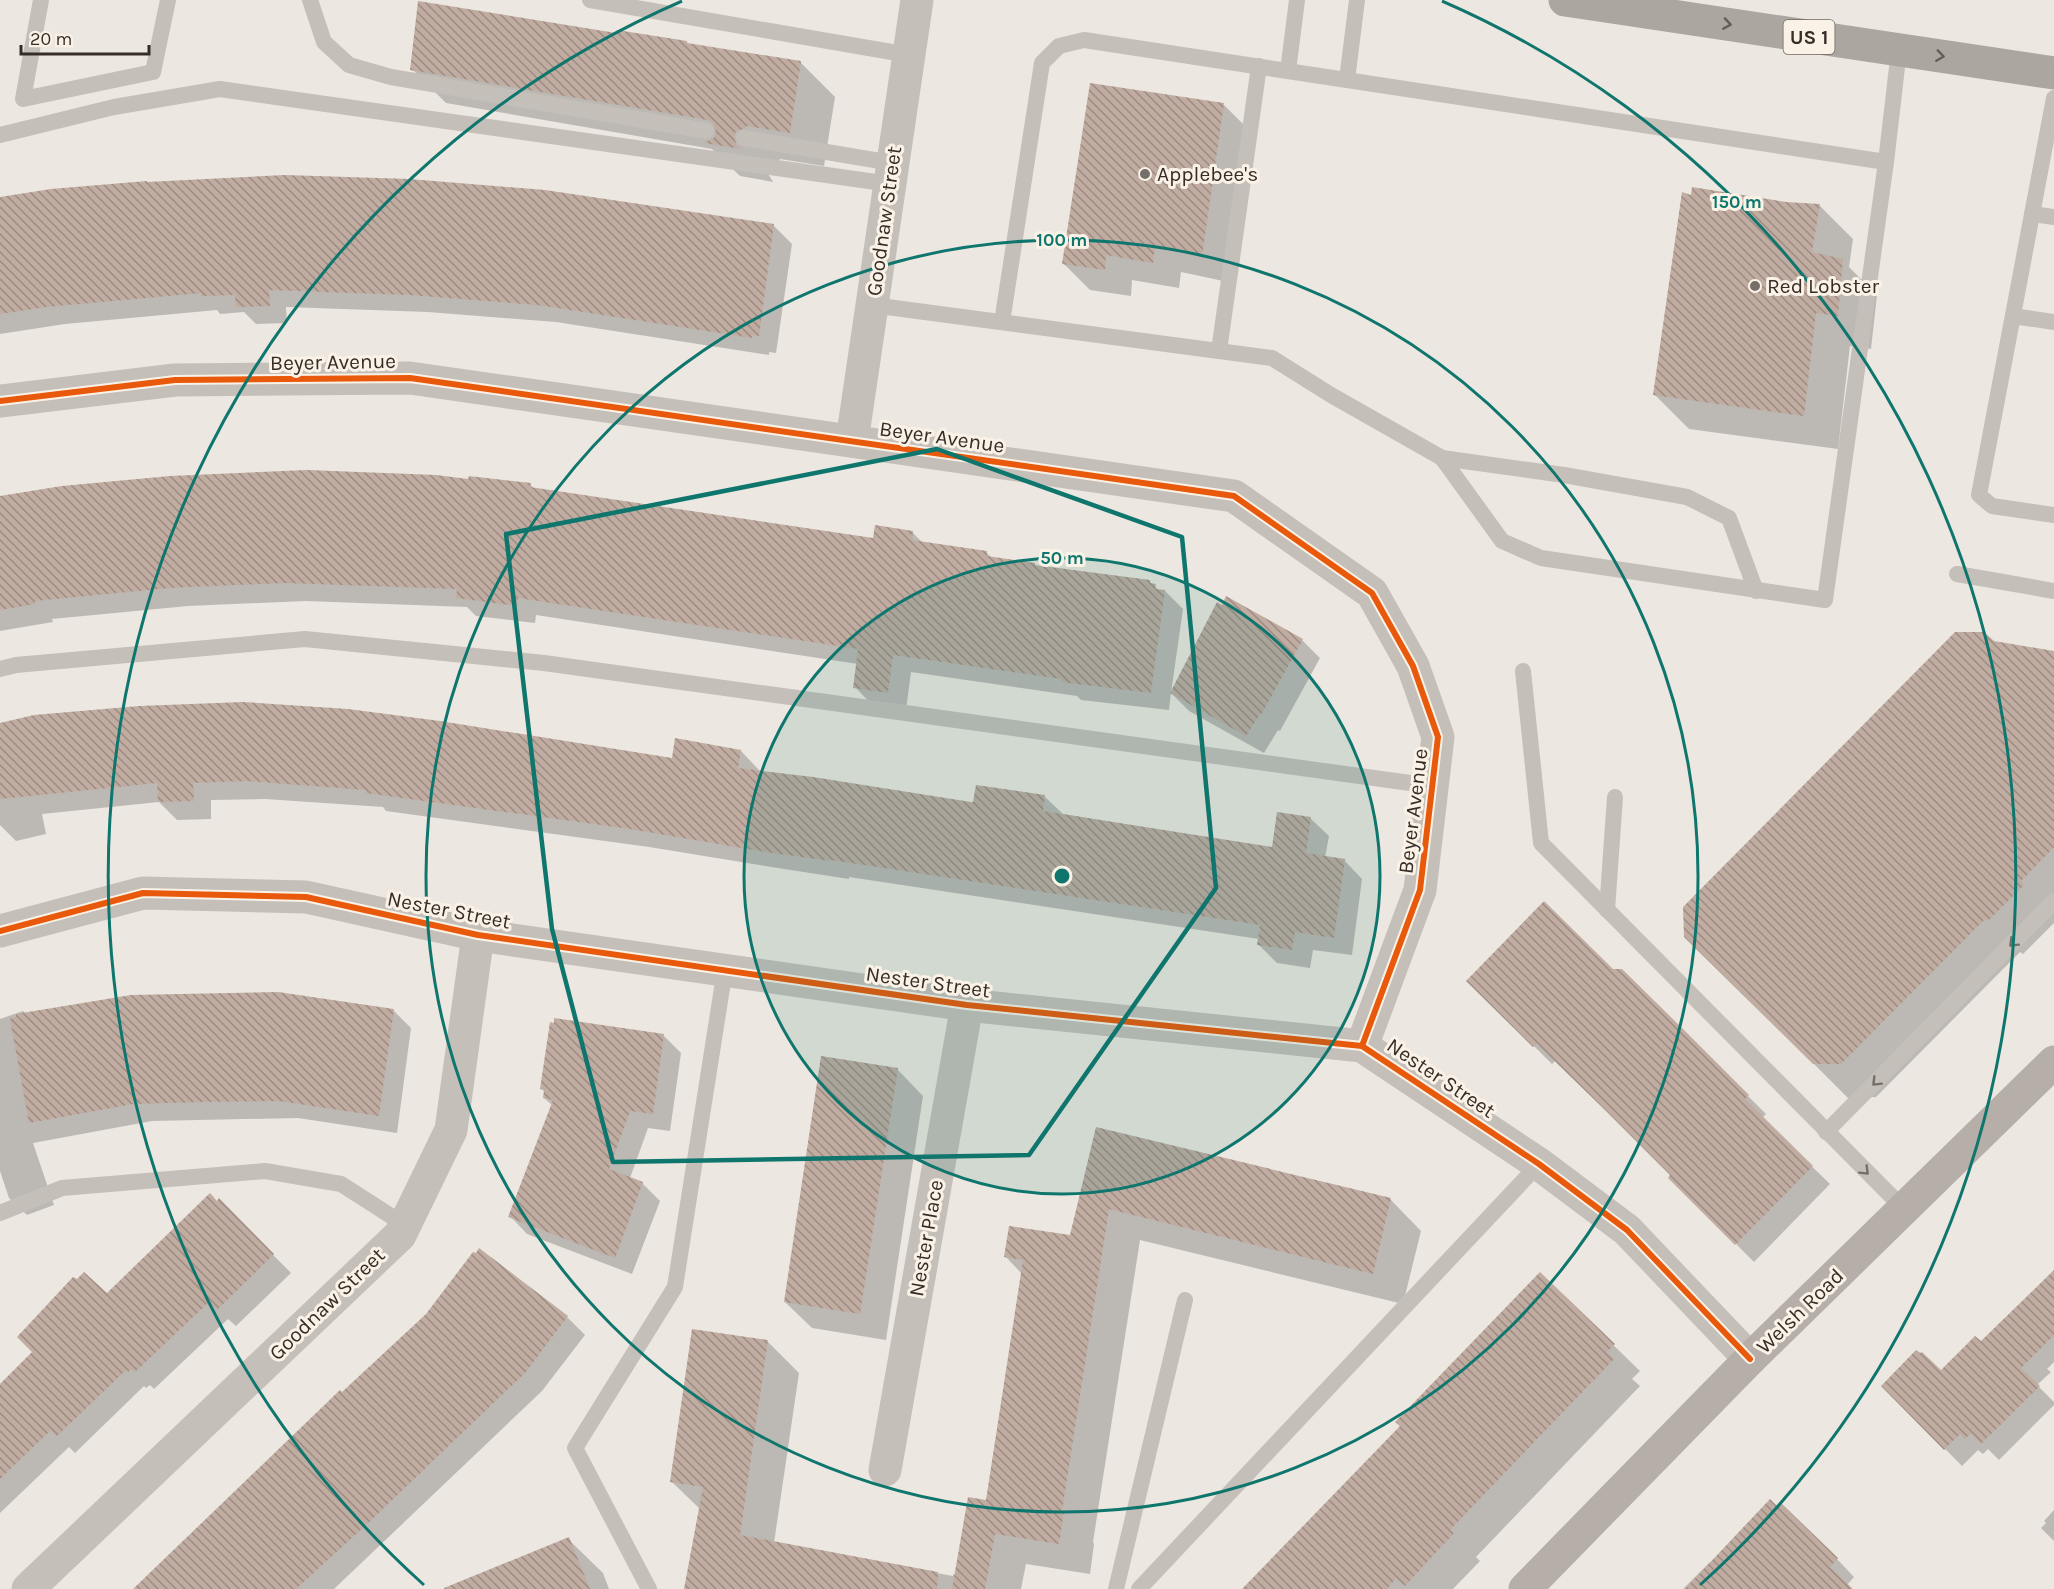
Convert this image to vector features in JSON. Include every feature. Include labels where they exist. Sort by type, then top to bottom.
[{"type":"highway","name":"US 1","points":[[1565,0],[2054,73]]},
{"type":"highway","points":[[1641,0],[1687,18]]},
{"type":"main road","name":"Welsh Road","points":[[1524,1589],[1750,1359],[2054,1062]]},
{"type":"street","name":"Goodnaw Street","points":[[852,441],[917,0]]},
{"type":"street","name":"Beyer Avenue","points":[[0,401],[175,380],[410,378],[1234,496],[1372,593],[1413,666],[1438,737],[1420,890],[1362,1046]]},
{"type":"street","name":"Nester Street","points":[[0,931],[143,893],[306,897],[478,935],[967,1005],[1362,1046],[1539,1164],[1627,1230],[1750,1359]]},
{"type":"street","name":"Goodnaw Street","points":[[28,1589],[400,1235],[451,1130],[478,935]]},
{"type":"street","name":"Nester Place","points":[[885,1470],[967,1005]]},
{"type":"lane","points":[[41,0],[23,99],[153,72],[168,0]]},
{"type":"lane","points":[[310,0],[324,42],[349,65],[391,77],[706,131]]},
{"type":"lane","points":[[590,0],[909,55]]},
{"type":"lane","points":[[1288,71],[1297,0]]},
{"type":"lane","points":[[1347,80],[1357,0]]},
{"type":"lane","points":[[1002,322],[1042,63],[1059,46],[1084,40],[1886,162]]},
{"type":"lane","points":[[1442,458],[1502,541],[1541,558],[1826,600],[1886,162],[1899,50]]},
{"type":"lane","points":[[1219,351],[1259,66]]},
{"type":"lane","points":[[0,135],[114,107],[220,89],[891,174]]},
{"type":"lane","points":[[2054,98],[1979,495],[1992,506],[2054,515]]},
{"type":"lane","points":[[744,138],[891,174]]},
{"type":"lane","points":[[2032,214],[2054,217]]},
{"type":"lane","points":[[872,305],[1272,358],[1331,395],[1442,458],[1564,475],[1687,497],[1729,518],[1756,591]]},
{"type":"lane","points":[[2013,316],[2054,322]]},
{"type":"lane","points":[[1957,574],[2054,591]]},
{"type":"lane","points":[[0,669],[16,665],[305,639],[544,663],[1432,786]]},
{"type":"lane","points":[[1523,671],[1541,843],[1904,1209]]},
{"type":"lane","points":[[1607,910],[1615,797]]},
{"type":"lane","points":[[1826,1132],[2054,901]]},
{"type":"lane","points":[[649,1589],[575,1448],[675,1287],[725,969]]},
{"type":"lane","points":[[1139,1589],[1539,1164]]},
{"type":"lane","points":[[0,1213],[62,1188],[265,1171],[340,1184],[405,1225]]},
{"type":"lane","points":[[1116,1589],[1185,1300]]},
{"type":"highlighted area","points":[[937,449],[1182,537],[1216,888],[1029,1155],[613,1162],[552,929],[506,534]]},
{"type":"building","points":[[418,1],[616,33],[617,30],[801,61],[790,133],[746,126],[736,131],[734,137],[737,146],[742,149],[704,143],[714,138],[716,132],[713,123],[708,120],[410,70]]},
{"type":"building","name":"Applebee's","points":[[1090,83],[1224,103],[1202,256],[1155,246],[1153,263],[1106,255],[1105,270],[1062,264]]},
{"type":"building","points":[[285,175],[409,179],[545,190],[774,224],[759,336],[752,335],[752,338],[538,305],[409,295],[269,290],[270,306],[236,307],[235,295],[201,296],[201,293],[46,307],[0,314],[0,197],[51,189],[147,181]]},
{"type":"building","name":"Red Lobster","points":[[1692,187],[1786,202],[1820,204],[1812,252],[1843,259],[1838,316],[1816,313],[1804,416],[1653,395],[1682,192],[1691,195]]},
{"type":"building","points":[[307,470],[436,475],[468,479],[469,476],[531,483],[530,487],[873,538],[875,525],[913,531],[912,540],[987,551],[987,556],[1035,563],[1035,565],[1150,580],[1150,583],[1156,584],[1155,589],[1165,590],[1151,693],[1061,682],[1062,679],[893,655],[888,693],[853,688],[858,649],[518,598],[517,606],[456,598],[457,589],[286,583],[169,588],[35,601],[35,604],[0,610],[0,496],[62,486],[170,476]]},
{"type":"building","points":[[1226,596],[1303,639],[1261,715],[1246,736],[1170,693],[1217,602],[1222,605]]},
{"type":"building","points":[[1955,632],[1984,632],[1994,641],[2054,651],[2054,847],[2021,881],[2024,885],[1988,921],[1985,919],[1841,1064],[1813,1064],[1684,937],[1683,907]]},
{"type":"building","points":[[243,702],[348,709],[440,721],[672,758],[675,738],[741,750],[738,768],[813,777],[971,802],[973,802],[976,785],[1045,795],[1043,811],[1272,847],[1277,812],[1311,817],[1306,853],[1345,859],[1334,938],[1295,932],[1292,950],[1257,945],[1260,925],[765,852],[630,829],[366,793],[366,790],[246,781],[193,783],[194,801],[158,802],[157,783],[0,799],[0,723],[34,715],[139,706]]},
{"type":"building","points":[[1544,901],[1613,969],[1622,969],[1683,1029],[1749,1095],[1745,1099],[1813,1166],[1735,1245],[1604,1109],[1537,1044],[1533,1047],[1466,981]]},
{"type":"building","points":[[278,992],[394,1009],[379,1116],[279,1101],[203,1102],[133,1104],[29,1123],[10,1019],[16,1017],[16,1014],[131,995]]},
{"type":"building","points":[[554,1018],[664,1034],[653,1114],[630,1111],[609,1169],[643,1182],[615,1258],[508,1217],[553,1100],[543,1098],[544,1090],[540,1089],[550,1022],[554,1023]]},
{"type":"building","points":[[821,1056],[898,1068],[860,1314],[784,1302]]},
{"type":"building","points":[[1096,1127],[1391,1198],[1373,1274],[1109,1209],[1062,1511],[1064,1511],[1059,1544],[995,1534],[985,1589],[952,1589],[968,1497],[986,1500],[1023,1260],[1004,1257],[1009,1226],[1070,1235]]},
{"type":"building","points":[[210,1193],[217,1201],[219,1198],[274,1254],[217,1310],[209,1302],[135,1372],[131,1369],[128,1372],[126,1370],[57,1436],[51,1430],[0,1479],[0,1384],[32,1352],[17,1337],[73,1277],[77,1279],[84,1272],[107,1293]]},
{"type":"building","points":[[479,1248],[568,1316],[525,1373],[296,1589],[133,1589],[340,1390],[342,1392],[426,1314],[473,1252],[476,1253]]},
{"type":"building","points":[[2054,1270],[2054,1335],[2021,1368],[2040,1386],[1981,1444],[1971,1433],[1965,1439],[1960,1434],[1944,1450],[1881,1386],[1916,1350],[1922,1352],[1941,1370],[1975,1336],[1981,1341]]},
{"type":"building","points":[[1540,1272],[1615,1344],[1607,1352],[1614,1359],[1450,1530],[1454,1533],[1405,1586],[1396,1578],[1387,1589],[1242,1589],[1400,1426],[1395,1422]]},
{"type":"building","points":[[692,1329],[768,1340],[740,1535],[938,1572],[937,1589],[684,1589],[703,1487],[670,1482]]},
{"type":"building","points":[[1770,1499],[1777,1506],[1781,1503],[1838,1558],[1830,1567],[1853,1589],[1685,1589]]},
{"type":"building","points":[[569,1537],[590,1589],[444,1589],[444,1588]]},
{"type":"cycle path","points":[[0,401],[175,380],[410,378],[1234,496],[1372,593],[1413,666],[1438,737],[1420,890],[1362,1046]]},
{"type":"cycle path","points":[[0,931],[143,893],[306,897],[478,935],[967,1005],[1362,1046],[1539,1164],[1627,1230],[1750,1359]]},
{"type":"place","name":"Applebee's","points":[[1145,174]]},
{"type":"place","name":"Red Lobster","points":[[1755,286]]}]
